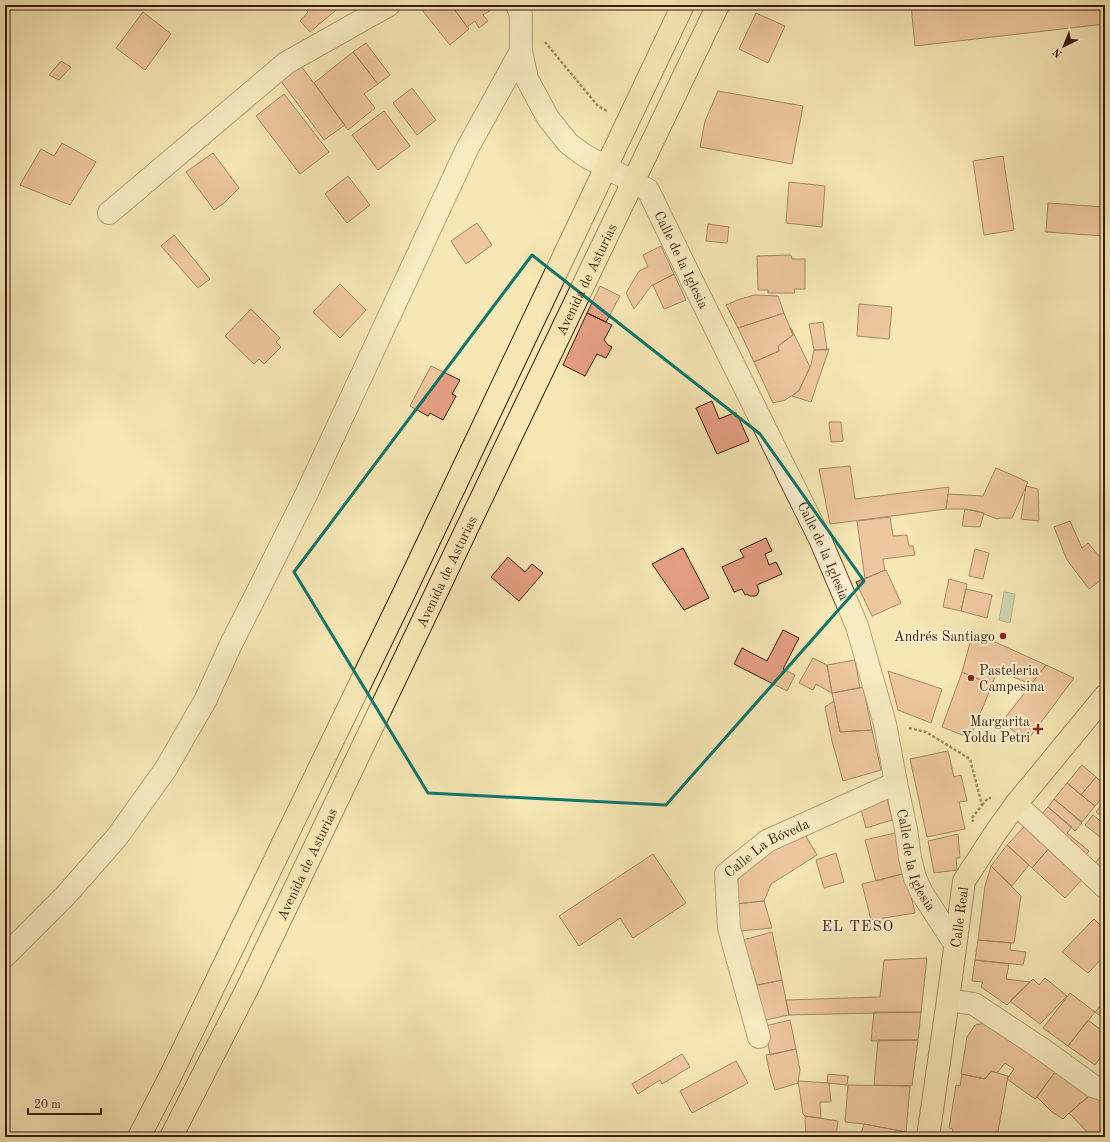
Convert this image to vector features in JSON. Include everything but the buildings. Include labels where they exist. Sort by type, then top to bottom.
[{"type":"main road","name":"Avenida de Asturias","points":[[139,1137],[173,1070],[394,612],[683,5]]},
{"type":"main road","name":"Avenida de Asturias","points":[[171,1137],[247,989],[718,5]]},
{"type":"main road","name":"Calle Real","points":[[928,1137],[964,881],[1016,804],[1105,696]]},
{"type":"street","points":[[109,213],[286,63],[389,5]]},
{"type":"street","points":[[5,956],[66,895],[117,837],[165,770],[205,701],[232,642],[305,497],[467,149],[520,51],[521,15],[517,5]]},
{"type":"street","name":"Calle de la Iglesia","points":[[520,51],[527,79],[548,118],[568,143],[584,155],[648,190],[820,539],[857,626],[885,724],[915,878],[922,893],[955,944]]},
{"type":"street","name":"Calle La Bóveda","points":[[758,1037],[729,928],[726,874],[767,840],[896,783]]},
{"type":"street","points":[[1016,804],[1105,887]]},
{"type":"street","points":[[948,1000],[974,1004],[1042,1049],[1093,1086],[1105,1090]]},
{"type":"path","points":[[564,65],[598,106]]},
{"type":"path","points":[[885,724],[893,724],[926,732],[970,759],[982,806]]},
{"type":"path","points":[[974,825],[972,818],[988,798],[994,798]]},
{"type":"highlighted area","points":[[532,255],[760,434],[864,581],[666,805],[428,793],[294,572]]},
{"type":"shaded area","points":[[1004,592],[1015,594],[1010,623],[999,620]]},
{"type":"place","name":"Andrés Santiago","points":[[1003,636]]},
{"type":"place","name":"Pasteleria Campesina","points":[[971,678]]},
{"type":"place","name":"Margarita Yoldu Petri","points":[[1038,729]]},
{"type":"district","name":"EL TESO","points":[[858,926]]}]
